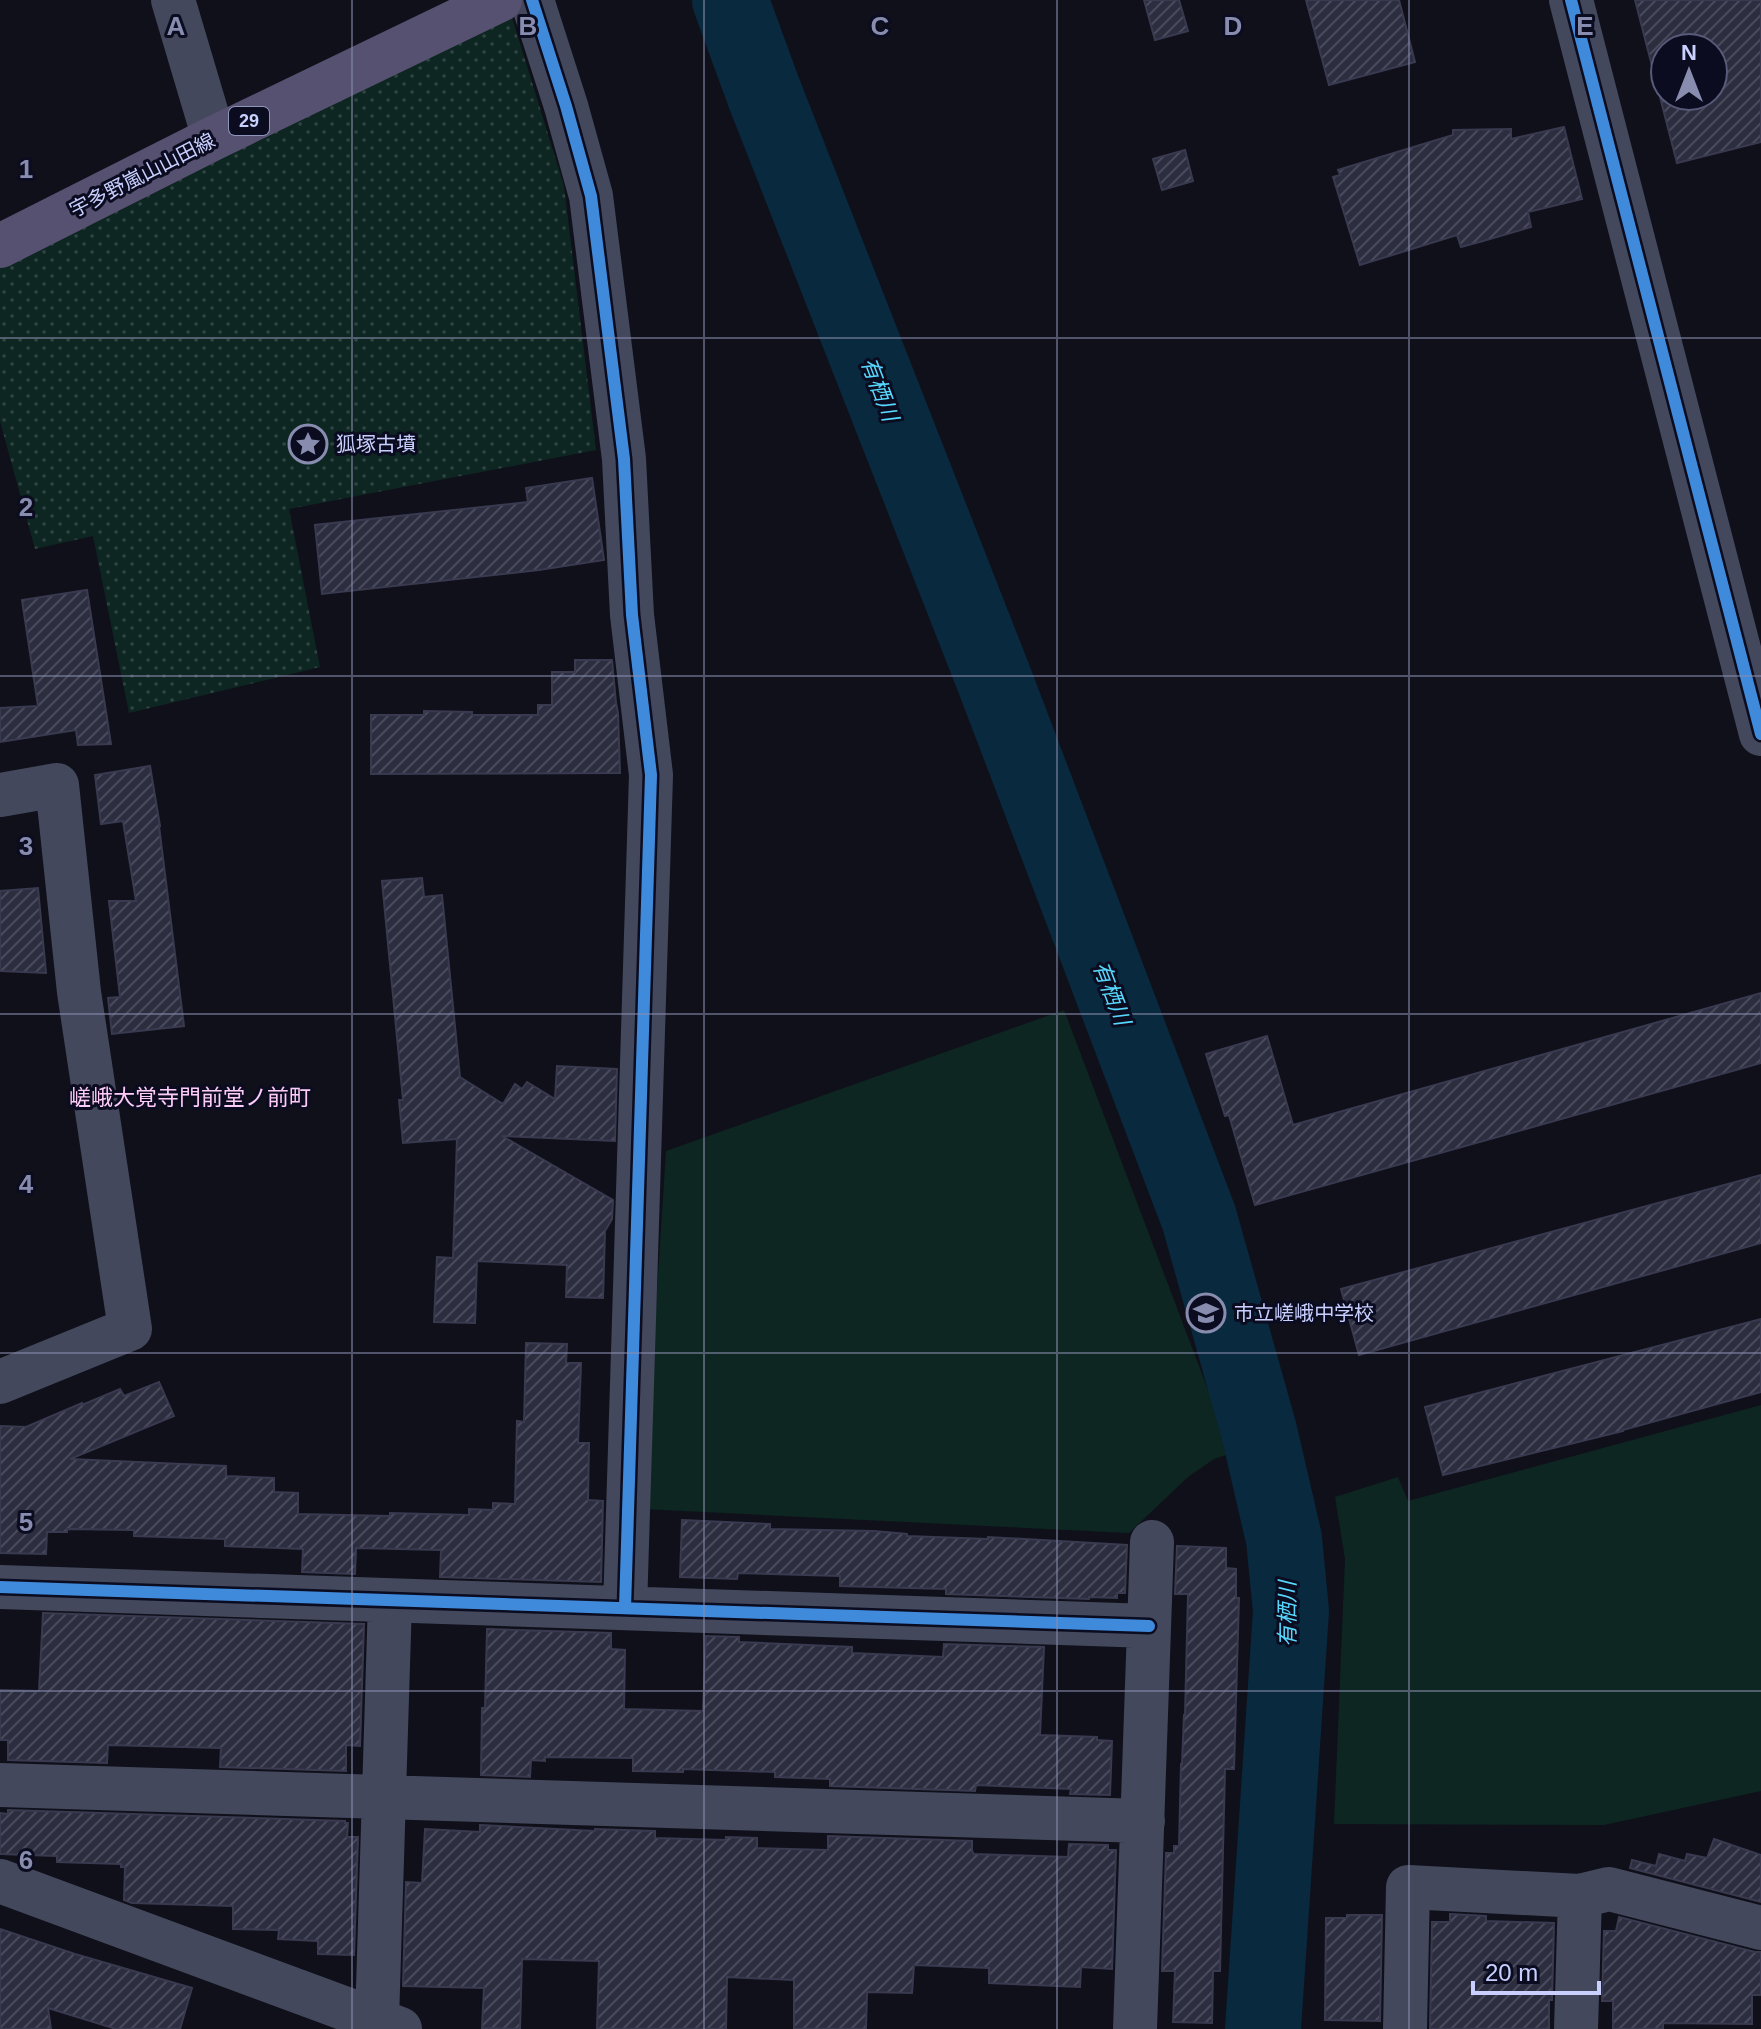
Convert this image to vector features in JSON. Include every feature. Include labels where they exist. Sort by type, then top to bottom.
[{"type":"main road","name":"宇多野嵐山山田線","points":[[0,246],[214,138],[500,0]]},
{"type":"street","points":[[173,0],[214,138]]},
{"type":"street","points":[[532,0],[591,196],[624,459],[632,615],[651,775],[625,1608]]},
{"type":"street","points":[[1571,0],[1761,734]]},
{"type":"street","points":[[0,795],[57,785],[79,992],[130,1329],[0,1382]]},
{"type":"street","points":[[1135,2029],[1152,1542]]},
{"type":"street","points":[[0,1587],[1149,1626]]},
{"type":"street","points":[[0,1881],[388,2025],[383,1797],[390,1601]]},
{"type":"street","points":[[0,1785],[1143,1821]]},
{"type":"street","points":[[1405,2029],[1408,1887],[1580,1896],[1609,1889],[1761,1928]]},
{"type":"street","points":[[1576,2029],[1580,1896]]},
{"type":"green space","points":[[510,11],[564,186],[596,450],[289,509],[320,667],[129,713],[93,536],[35,549],[0,421],[0,267]]},
{"type":"green space","points":[[1064,1010],[1232,1453],[1214,1459],[1188,1477],[1129,1533],[643,1509],[666,1151]]},
{"type":"green space","points":[[1761,1405],[1761,1791],[1604,1825],[1334,1824],[1345,1559],[1335,1497],[1398,1477],[1408,1501]]},
{"type":"building","points":[[1144,0],[1179,0],[1188,31],[1155,40]]},
{"type":"building","points":[[1306,0],[1399,0],[1415,62],[1329,85]]},
{"type":"building","points":[[1635,0],[1761,0],[1761,142],[1677,163],[1664,112],[1729,112],[1729,32],[1649,32],[1649,54]]},
{"type":"building","points":[[1564,127],[1582,199],[1528,212],[1531,227],[1461,247],[1457,235],[1360,265],[1333,177],[1340,175],[1338,170],[1453,135],[1453,130],[1511,129],[1511,139]]},
{"type":"building","points":[[1185,150],[1193,181],[1162,190],[1153,159]]},
{"type":"building","points":[[592,478],[604,560],[322,594],[315,525],[528,502],[526,488]]},
{"type":"building","points":[[87,590],[111,744],[78,745],[76,730],[0,742],[0,708],[38,706],[22,600]]},
{"type":"building","points":[[575,660],[612,660],[620,773],[371,774],[371,715],[424,715],[424,711],[538,715],[538,705],[552,705],[552,672],[575,672]]},
{"type":"building","points":[[150,766],[184,1026],[112,1034],[108,998],[120,997],[109,901],[136,901],[123,821],[101,824],[95,775]]},
{"type":"building","points":[[422,878],[424,897],[442,895],[460,1077],[503,1104],[515,1084],[522,1089],[527,1082],[555,1099],[557,1066],[617,1069],[615,1141],[502,1136],[613,1200],[612,1219],[605,1231],[603,1298],[566,1297],[567,1265],[477,1261],[475,1323],[434,1322],[437,1257],[453,1258],[457,1139],[403,1143],[399,1100],[403,1100],[382,881]]},
{"type":"building","points":[[38,888],[46,973],[0,971],[0,891]]},
{"type":"building","points":[[1761,993],[1761,1063],[1255,1205],[1229,1115],[1225,1116],[1206,1054],[1267,1036],[1293,1125]]},
{"type":"building","points":[[1761,1175],[1761,1243],[1359,1355],[1341,1289]]},
{"type":"building","points":[[1761,1319],[1761,1392],[1623,1431],[1443,1475],[1425,1407]]},
{"type":"building","points":[[526,1343],[567,1344],[566,1363],[581,1363],[578,1443],[589,1443],[588,1500],[603,1501],[601,1582],[440,1577],[441,1550],[356,1548],[355,1574],[302,1572],[303,1549],[225,1546],[225,1539],[134,1536],[134,1530],[67,1529],[67,1532],[47,1532],[46,1554],[0,1553],[0,1426],[26,1427],[120,1389],[124,1396],[159,1382],[174,1416],[70,1459],[226,1466],[226,1476],[274,1478],[274,1492],[298,1493],[298,1514],[469,1515],[469,1509],[493,1510],[493,1503],[515,1504],[517,1421],[524,1422]]},
{"type":"building","points":[[682,1520],[770,1524],[770,1529],[874,1531],[907,1536],[1127,1545],[1125,1593],[1117,1593],[1117,1598],[1089,1599],[946,1594],[946,1589],[840,1586],[840,1576],[738,1573],[737,1579],[680,1577]]},
{"type":"building","points":[[1177,1546],[1226,1548],[1226,1568],[1236,1569],[1236,1598],[1239,1598],[1234,1769],[1225,1769],[1220,1971],[1213,1971],[1212,2023],[1173,2022],[1175,1971],[1162,1971],[1166,1853],[1174,1853],[1174,1846],[1179,1846],[1185,1715],[1188,1594],[1175,1594]]},
{"type":"building","points":[[43,1613],[364,1624],[360,1746],[346,1745],[346,1771],[220,1767],[221,1748],[108,1745],[107,1763],[8,1760],[8,1740],[0,1740],[0,1690],[39,1691]]},
{"type":"building","points":[[487,1629],[611,1633],[611,1649],[625,1650],[624,1709],[703,1711],[706,1636],[739,1637],[739,1642],[852,1647],[852,1653],[943,1657],[944,1644],[1044,1647],[1040,1735],[1097,1737],[1097,1740],[1112,1741],[1110,1795],[1070,1794],[1071,1789],[976,1785],[975,1791],[830,1786],[830,1779],[775,1777],[775,1772],[633,1771],[633,1758],[545,1757],[545,1761],[531,1760],[530,1777],[481,1775]]},
{"type":"building","points":[[8,1810],[345,1821],[348,1823],[347,1837],[358,1837],[354,1955],[318,1954],[318,1941],[278,1939],[279,1930],[233,1929],[233,1906],[132,1903],[124,1900],[125,1867],[121,1864],[57,1862],[57,1856],[0,1854],[0,1813],[8,1814]]},
{"type":"building","points":[[480,1825],[655,1831],[655,1838],[757,1838],[757,1848],[828,1850],[828,1836],[972,1841],[974,1854],[1068,1857],[1069,1844],[1108,1845],[1108,1850],[1116,1850],[1112,1969],[1081,1967],[1080,1987],[989,1983],[989,1968],[914,1965],[912,1993],[867,1992],[866,2029],[794,2029],[794,1980],[727,1977],[726,2029],[597,2029],[599,1961],[522,1959],[520,2029],[482,2028],[484,1988],[403,1986],[406,1882],[422,1883],[425,1829],[480,1832]]},
{"type":"building","points":[[1714,1839],[1761,1855],[1761,1902],[1630,1868],[1632,1860],[1656,1866],[1659,1854],[1685,1861],[1687,1854],[1707,1858]]},
{"type":"building","points":[[1450,1914],[1486,1916],[1486,1921],[1554,1923],[1549,2029],[1430,2029],[1432,1922],[1450,1922]]},
{"type":"building","points":[[1347,1915],[1382,1915],[1380,2021],[1325,2020],[1326,1918],[1347,1918]]},
{"type":"building","points":[[1619,1917],[1761,1952],[1761,1995],[1752,1995],[1752,2024],[1663,2023],[1663,2029],[1613,2029],[1613,2001],[1602,2001],[1604,1931],[1616,1931]]},
{"type":"building","points":[[0,1929],[192,1988],[180,2029],[116,2029],[48,2008],[51,2029],[0,2029]]},
{"type":"waterway","name":"有栖川","points":[[730,0],[1199,1218],[1259,1431],[1284,1539],[1291,1611],[1263,2029]]},
{"type":"cycle path","points":[[532,0],[591,196],[624,459],[632,615],[651,775],[625,1608]]},
{"type":"cycle path","points":[[1571,0],[1761,734]]},
{"type":"cycle path","points":[[0,1587],[1149,1626]]},
{"type":"place","name":"狐塚古墳","points":[[308,444]]},
{"type":"place","name":"市立嵯峨中学校","points":[[1206,1313]]},
{"type":"district","name":"嵯峨大覚寺門前堂ノ前町","points":[[190,1097]]}]
